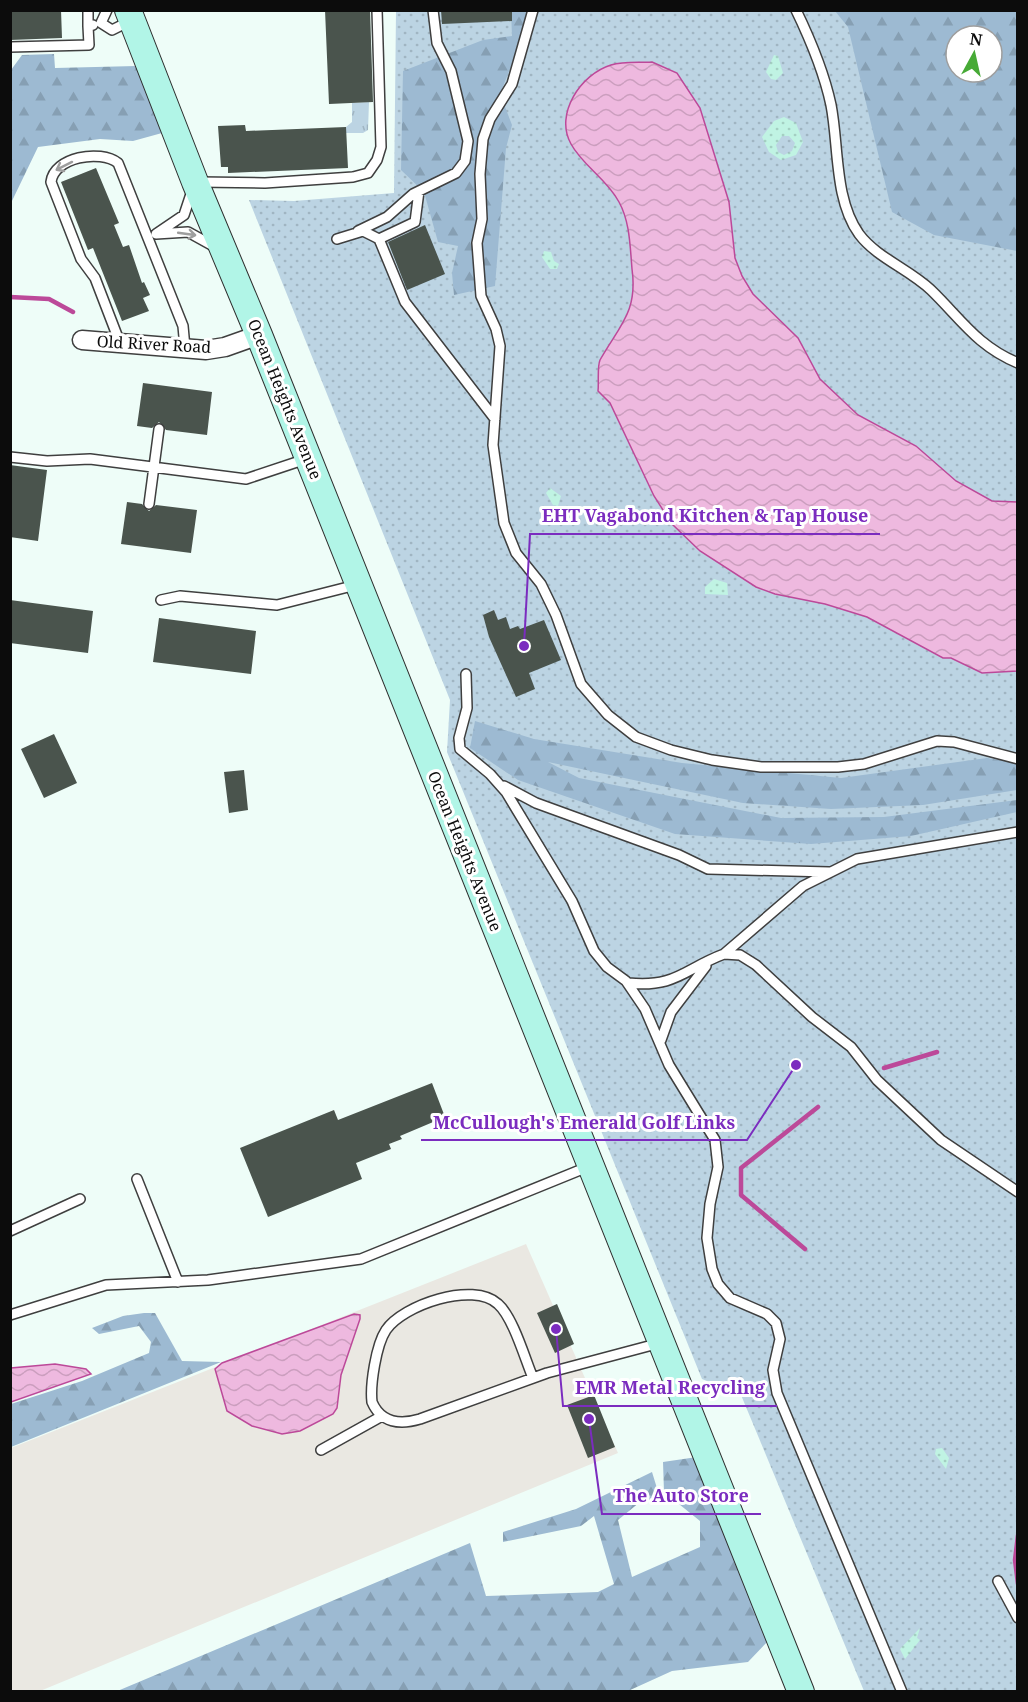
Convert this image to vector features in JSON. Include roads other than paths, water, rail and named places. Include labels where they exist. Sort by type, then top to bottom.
[{"type":"main road","name":"Ocean Heights Avenue","points":[[130,15],[801,1692]]},
{"type":"street","name":"Old River Road","points":[[82,340],[206,350],[225,347],[259,335]]},
{"type":"lane","points":[[10,47],[89,45],[88,10]]},
{"type":"lane","points":[[101,23],[107,10]]},
{"type":"lane","points":[[151,236],[184,215],[195,182],[265,183],[353,177],[368,173],[379,153],[382,125],[377,10]]},
{"type":"lane","points":[[433,10],[437,43],[451,71],[480,189]]},
{"type":"lane","points":[[533,10],[512,84],[490,119],[483,139],[480,189],[482,219],[477,243],[481,296],[496,329],[500,345],[493,445],[495,480],[509,539],[516,553],[540,584],[556,615],[581,684],[597,704],[629,732],[671,750],[712,760],[761,767],[804,768],[864,764],[937,741],[954,742],[1017,759]]},
{"type":"lane","points":[[796,10],[825,83],[837,142],[844,202],[859,233],[876,251],[928,287],[973,336],[992,351],[1017,363]]},
{"type":"lane","points":[[88,26],[101,23],[112,30],[130,15]]},
{"type":"lane","points":[[337,239],[380,222],[419,191],[460,170],[468,141]]},
{"type":"lane","points":[[120,343],[94,278],[81,259],[51,182],[52,174],[57,168],[87,156],[105,156],[118,163],[151,236],[183,326],[185,348]]},
{"type":"lane","points":[[379,239],[415,222],[419,191]]},
{"type":"lane","points":[[358,231],[370,233],[379,239],[405,302],[495,419]]},
{"type":"lane","points":[[151,236],[191,233],[226,254]]},
{"type":"lane","points":[[149,504],[159,429]]},
{"type":"lane","points":[[10,457],[47,461],[90,459],[246,479],[309,458]]},
{"type":"lane","points":[[161,600],[180,596],[278,605],[359,584]]},
{"type":"lane","points":[[466,674],[467,708],[459,738],[460,749],[499,784],[536,803],[628,839],[679,855],[712,870],[829,872]]},
{"type":"lane","points":[[499,784],[572,901],[594,951],[607,967],[628,983],[653,1022],[669,1065],[702,1114],[718,1149],[718,1167],[710,1204],[707,1238],[715,1278],[722,1290],[734,1301],[767,1314],[776,1323],[780,1339],[773,1370],[777,1393],[902,1692]]},
{"type":"lane","points":[[628,983],[654,984],[673,981],[724,954],[803,886],[867,856],[1017,832]]},
{"type":"lane","points":[[724,954],[740,955],[756,964],[812,1017],[851,1047],[877,1080],[941,1140],[1017,1192]]},
{"type":"lane","points":[[660,1042],[671,1012],[709,961]]},
{"type":"lane","points":[[10,1315],[106,1285],[208,1280],[361,1259],[592,1165]]},
{"type":"lane","points":[[137,1179],[178,1282]]},
{"type":"lane","points":[[10,1231],[80,1199]]},
{"type":"lane","points":[[533,1378],[501,1306],[476,1294],[452,1295],[397,1319],[384,1332],[371,1393],[374,1408],[382,1416],[399,1423],[407,1423],[533,1378],[662,1343]]},
{"type":"lane","points":[[321,1450],[382,1416]]},
{"type":"lane","points":[[998,1581],[1017,1618]]},
{"type":"water","points":[[652,62],[677,73],[700,108],[729,202],[735,258],[742,276],[753,294],[798,338],[820,379],[858,415],[916,446],[956,481],[992,501],[1017,502],[1017,671],[982,673],[951,658],[943,658],[867,617],[825,604],[775,594],[756,587],[700,551],[672,524],[654,496],[610,403],[598,391],[600,360],[620,328],[630,308],[632,297],[633,284],[627,226],[623,210],[614,194],[571,144],[566,120],[573,97],[590,77],[600,70],[621,63]]},
{"type":"water","points":[[354,1314],[360,1315],[360,1319],[341,1375],[337,1408],[333,1414],[300,1431],[282,1434],[252,1426],[227,1411],[215,1369],[222,1363]]},
{"type":"water","points":[[55,1364],[86,1369],[91,1374],[11,1402],[11,1368]]},
{"type":"waterway","points":[[10,297],[49,299],[73,312]]},
{"type":"waterway","points":[[884,1068],[937,1052]]},
{"type":"waterway","points":[[805,1249],[741,1195],[741,1168],[818,1107]]},
{"type":"waterway","points":[[1018,1535],[1015,1560],[1018,1584]]},
{"type":"place","name":"EHT Vagabond Kitchen & Tap House","points":[[524,646]]},
{"type":"place","name":"McCullough's Emerald Golf Links","points":[[796,1065]]},
{"type":"place","name":"EMR Metal Recycling","points":[[556,1329]]},
{"type":"place","name":"The Auto Store","points":[[589,1419]]}]
